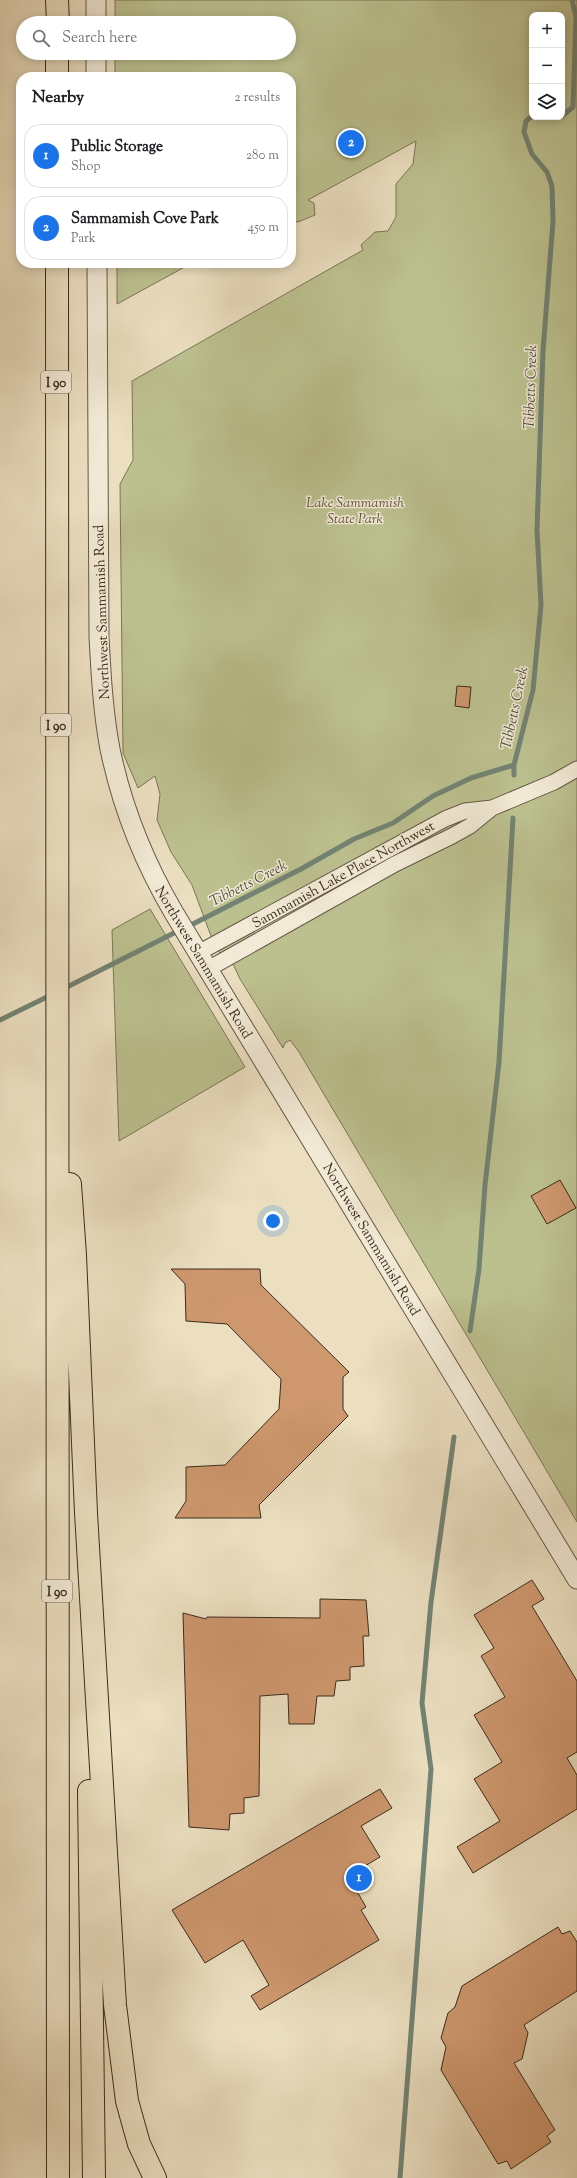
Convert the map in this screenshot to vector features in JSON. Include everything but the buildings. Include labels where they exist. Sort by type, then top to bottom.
[{"type":"highway","points":[[57,0],[58,16]]},
{"type":"highway","points":[[57,60],[57,72]]},
{"type":"highway","name":"I 90","points":[[57,268],[58,2178]]},
{"type":"highway","points":[[57,1003],[75,1255],[86,1513],[116,2005],[121,2061],[128,2101],[139,2144],[155,2178]]},
{"type":"highway","points":[[86,1513],[92,2135],[91,2178]]},
{"type":"highway","points":[[92,2135],[94,2178]]},
{"type":"street","points":[[96,0],[96,16]]},
{"type":"street","points":[[96,60],[96,72]]},
{"type":"street","name":"Northwest Sammamish Road","points":[[97,268],[99,637],[107,728],[116,772],[130,818],[146,860],[174,913],[577,1579]]},
{"type":"street","name":"Sammamish Lake Place Northwest","points":[[194,946],[445,819],[465,811],[492,808],[554,782],[577,769]]},
{"type":"street","name":"Sammamish Lake Place Northwest","points":[[208,969],[395,864],[470,826],[492,808]]},
{"type":"green space","name":"Lake Sammamish State Park","points":[[115,0],[577,0],[577,1522],[299,1052],[290,1040],[285,1043],[283,1048],[240,979],[232,962],[224,960],[214,944],[192,885],[171,852],[157,820],[160,794],[155,776],[138,788],[123,753],[120,484],[133,460],[132,381],[363,250],[361,245],[375,232],[388,231],[396,217],[396,184],[413,164],[416,141],[308,200],[314,203],[315,215],[296,222],[296,72],[115,72],[115,60],[296,60],[296,16],[115,16]]},
{"type":"green space","points":[[117,268],[183,268],[117,304]]},
{"type":"green space","points":[[150,909],[245,1067],[119,1141],[112,930]]},
{"type":"waterway","name":"Tibbetts Creek","points":[[565,114],[573,107],[576,17],[572,0]]},
{"type":"waterway","name":"Tibbetts Creek","points":[[187,927],[301,869],[354,839],[393,823],[433,796],[471,778],[514,765],[533,690],[541,605],[537,530],[543,351],[553,221],[552,186],[547,172],[532,154],[524,132],[526,121],[529,118]]},
{"type":"waterway","points":[[514,765],[514,775]]},
{"type":"waterway","points":[[470,1331],[479,1269],[485,1185],[499,1062],[513,818]]},
{"type":"waterway","name":"Tibbetts Creek","points":[[63,989],[180,930]]},
{"type":"waterway","name":"Tibbetts Creek","points":[[0,1020],[51,995]]},
{"type":"waterway","points":[[400,2178],[431,1769],[422,1703],[431,1602],[454,1437]]},
{"type":"place","name":"Sammamish Cove Park","points":[[351,143]]},
{"type":"place","name":"Public Storage","points":[[359,1878]]}]
